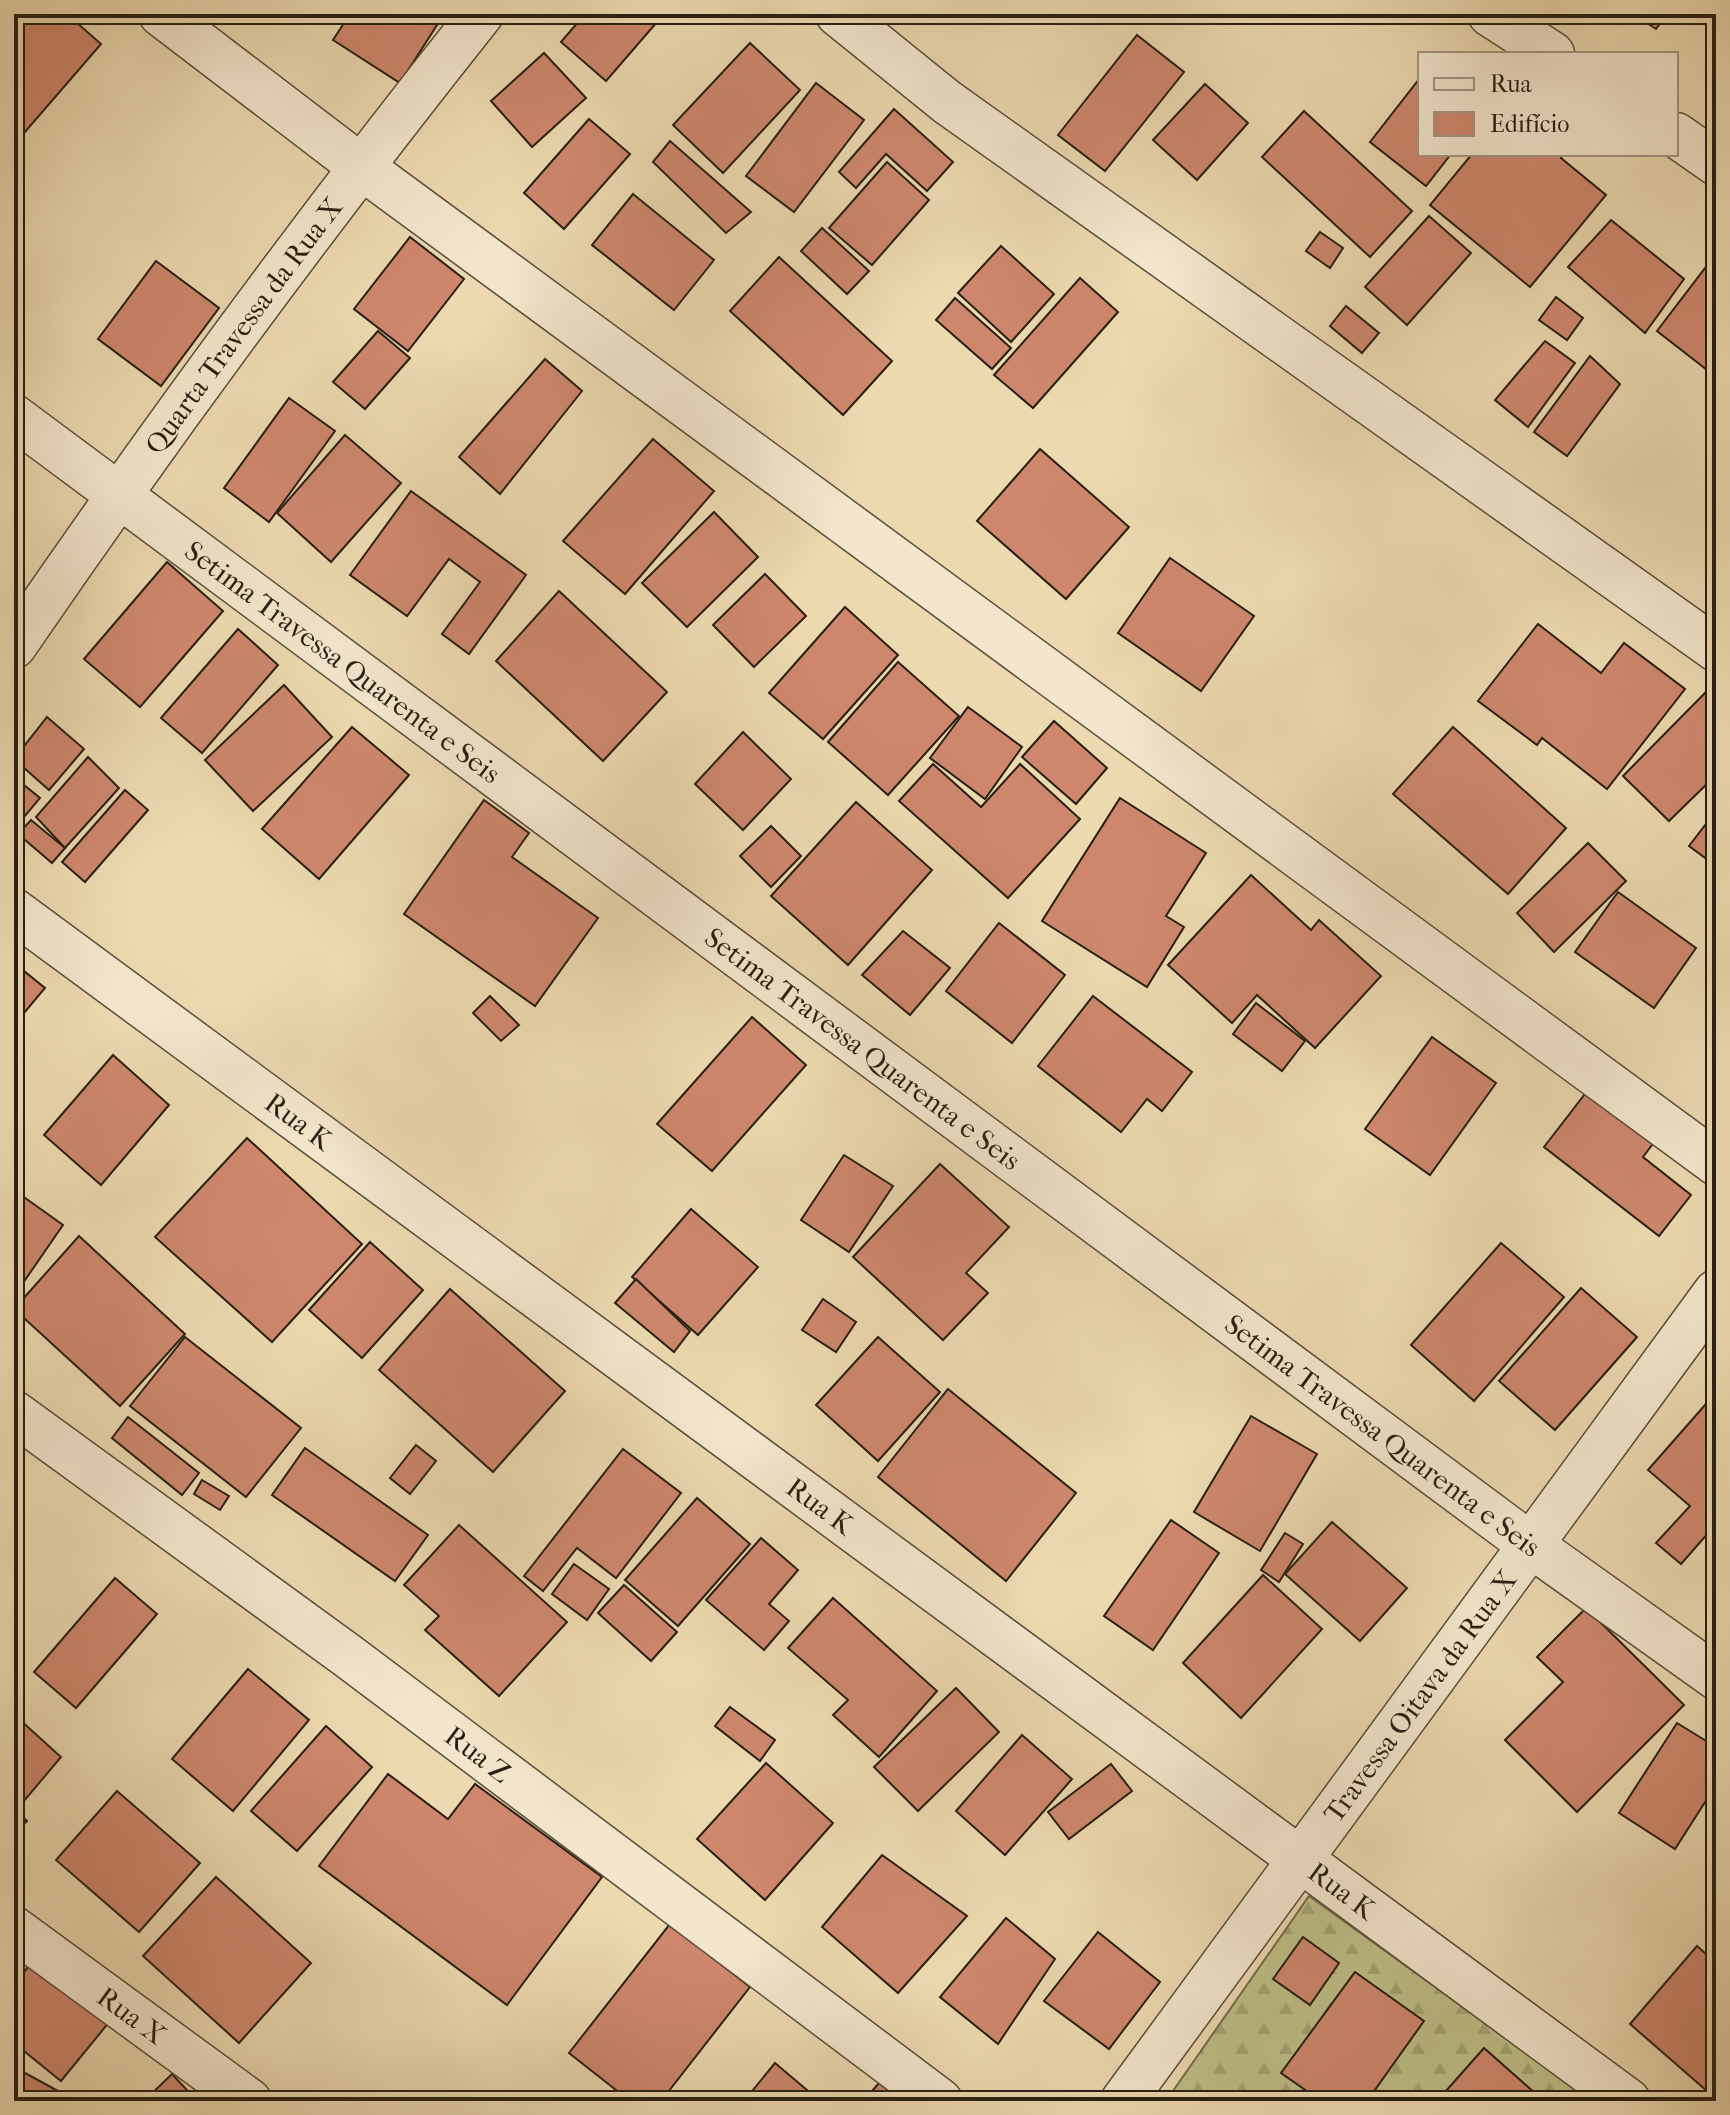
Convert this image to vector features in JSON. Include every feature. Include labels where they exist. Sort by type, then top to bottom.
[{"type":"street","points":[[161,14],[360,166],[1716,1163]]},
{"type":"street","name":"Quarta Travessa da Rua X","points":[[14,646],[118,494],[360,166],[481,14]]},
{"type":"street","points":[[838,14],[947,102],[1716,649]]},
{"type":"street","points":[[1490,14],[1549,52]]},
{"type":"street","points":[[1678,136],[1716,163]]},
{"type":"street","name":"Setima Travessa Quarenta e Seis","points":[[14,417],[1532,1546],[1716,1677]]},
{"type":"street","name":"Rua K","points":[[14,911],[1628,2101]]},
{"type":"street","name":"Travessa Oitava da Rua X","points":[[1123,2101],[1716,1292]]},
{"type":"street","name":"Rua Z","points":[[14,1413],[348,1656],[940,2101]]},
{"type":"street","name":"Rua X","points":[[14,1929],[249,2101]]},
{"type":"green space","points":[[1309,1896],[1593,2101],[1166,2101]]},
{"type":"building","points":[[26,14],[67,14],[101,44],[18,140],[14,136],[14,27]]},
{"type":"building","points":[[350,14],[444,14],[400,83],[333,40]]},
{"type":"building","points":[[585,14],[664,14],[606,81],[561,42]]},
{"type":"building","points":[[1634,14],[1667,14],[1656,29]]},
{"type":"building","points":[[1137,35],[1184,72],[1105,171],[1058,135]]},
{"type":"building","points":[[750,43],[800,90],[723,173],[673,125]]},
{"type":"building","points":[[544,53],[586,98],[532,147],[491,101]]},
{"type":"building","points":[[1418,81],[1418,156],[1449,156],[1426,186],[1370,142]]},
{"type":"building","points":[[816,83],[864,120],[794,212],[746,176]]},
{"type":"building","points":[[1205,84],[1248,123],[1197,180],[1153,140]]},
{"type":"building","points":[[894,109],[953,162],[927,191],[886,154],[856,188],[839,172]]},
{"type":"building","points":[[1304,111],[1412,211],[1370,257],[1262,157]]},
{"type":"building","points":[[589,119],[630,154],[564,229],[524,193]]},
{"type":"building","points":[[670,141],[751,212],[726,233],[653,162]]},
{"type":"building","points":[[1470,156],[1562,156],[1561,158],[1606,195],[1530,287],[1430,205]]},
{"type":"building","points":[[887,162],[929,200],[872,265],[829,228]]},
{"type":"building","points":[[633,194],[714,260],[674,310],[592,245]]},
{"type":"building","points":[[1429,216],[1471,253],[1407,325],[1365,287]]},
{"type":"building","points":[[1611,220],[1684,279],[1645,333],[1568,267]]},
{"type":"building","points":[[822,228],[869,271],[847,294],[801,251]]},
{"type":"building","points":[[1320,232],[1343,248],[1330,268],[1306,251]]},
{"type":"building","points":[[410,237],[464,279],[408,351],[354,309]]},
{"type":"building","points":[[1001,246],[1054,294],[1011,342],[958,293]]},
{"type":"building","points":[[779,257],[892,361],[843,415],[730,311]]},
{"type":"building","points":[[1712,259],[1716,262],[1716,377],[1657,331]]},
{"type":"building","points":[[156,261],[219,308],[161,386],[98,339]]},
{"type":"building","points":[[1080,278],[1118,312],[1033,408],[994,375]]},
{"type":"building","points":[[1556,297],[1583,318],[1567,340],[1539,320]]},
{"type":"building","points":[[955,298],[1011,348],[992,369],[936,320]]},
{"type":"building","points":[[1346,306],[1379,333],[1362,353],[1330,326]]},
{"type":"building","points":[[378,331],[410,358],[365,409],[333,382]]},
{"type":"building","points":[[1545,341],[1575,363],[1528,427],[1495,400]]},
{"type":"building","points":[[1590,356],[1620,384],[1567,456],[1534,432]]},
{"type":"building","points":[[545,359],[582,391],[500,494],[459,457]]},
{"type":"building","points":[[289,398],[335,431],[269,522],[224,488]]},
{"type":"building","points":[[345,435],[401,483],[331,562],[277,513]]},
{"type":"building","points":[[653,439],[714,491],[625,594],[563,541]]},
{"type":"building","points":[[1040,449],[1129,527],[1066,599],[977,521]]},
{"type":"building","points":[[411,491],[526,575],[469,654],[442,634],[480,582],[449,559],[407,616],[350,575]]},
{"type":"building","points":[[714,512],[758,557],[687,627],[642,583]]},
{"type":"building","points":[[1170,558],[1254,616],[1201,691],[1118,633]]},
{"type":"building","points":[[167,562],[223,611],[140,707],[84,659]]},
{"type":"building","points":[[765,574],[806,616],[754,667],[713,625]]},
{"type":"building","points":[[559,591],[667,692],[603,761],[496,661]]},
{"type":"building","points":[[845,607],[898,655],[823,739],[769,693]]},
{"type":"building","points":[[1538,624],[1601,673],[1624,643],[1685,689],[1607,789],[1542,738],[1537,745],[1478,701]]},
{"type":"building","points":[[238,629],[278,665],[202,753],[161,718]]},
{"type":"building","points":[[898,662],[959,716],[888,795],[828,742]]},
{"type":"building","points":[[284,685],[332,737],[253,811],[205,760]]},
{"type":"building","points":[[1706,692],[1716,702],[1716,775],[1669,821],[1623,776]]},
{"type":"building","points":[[968,707],[1022,747],[985,799],[930,758]]},
{"type":"building","points":[[47,717],[84,749],[49,790],[14,759]]},
{"type":"building","points":[[1054,721],[1107,768],[1076,804],[1022,757]]},
{"type":"building","points":[[352,727],[409,775],[319,879],[262,829]]},
{"type":"building","points":[[1453,727],[1566,828],[1508,894],[1393,794]]},
{"type":"building","points":[[743,732],[791,779],[743,830],[695,784]]},
{"type":"building","points":[[88,757],[119,788],[65,848],[36,817]]},
{"type":"building","points":[[933,764],[981,807],[1020,764],[1080,819],[1008,898],[899,801]]},
{"type":"building","points":[[14,777],[40,798],[14,829]]},
{"type":"building","points":[[125,790],[148,810],[85,882],[62,862]]},
{"type":"building","points":[[1120,798],[1206,853],[1166,916],[1184,927],[1147,987],[1042,921]]},
{"type":"building","points":[[484,800],[529,833],[512,857],[598,918],[535,1006],[404,914]]},
{"type":"building","points":[[856,802],[932,870],[848,965],[771,896]]},
{"type":"building","points":[[1716,811],[1716,866],[1689,846]]},
{"type":"building","points":[[31,820],[65,848],[52,863],[18,834]]},
{"type":"building","points":[[771,826],[801,856],[771,887],[740,856]]},
{"type":"building","points":[[1588,843],[1626,881],[1554,952],[1517,913]]},
{"type":"building","points":[[1251,875],[1311,930],[1319,920],[1381,976],[1315,1048],[1257,995],[1232,1023],[1168,965]]},
{"type":"building","points":[[1618,892],[1696,948],[1654,1008],[1575,952]]},
{"type":"building","points":[[999,923],[1065,975],[1012,1043],[946,991]]},
{"type":"building","points":[[903,931],[950,968],[910,1015],[862,975]]},
{"type":"building","points":[[14,963],[45,988],[14,1025]]},
{"type":"building","points":[[490,996],[519,1025],[501,1041],[473,1013]]},
{"type":"building","points":[[1093,996],[1192,1072],[1162,1111],[1147,1099],[1121,1132],[1038,1066]]},
{"type":"building","points":[[1256,1003],[1305,1041],[1282,1071],[1233,1034]]},
{"type":"building","points":[[752,1017],[806,1065],[712,1171],[657,1124]]},
{"type":"building","points":[[1432,1037],[1496,1083],[1430,1175],[1365,1129]]},
{"type":"building","points":[[113,1055],[169,1105],[101,1185],[44,1135]]},
{"type":"building","points":[[1595,1081],[1661,1133],[1643,1157],[1691,1195],[1659,1236],[1544,1147]]},
{"type":"building","points":[[247,1138],[362,1244],[272,1342],[155,1237]]},
{"type":"building","points":[[844,1155],[893,1186],[849,1252],[801,1220]]},
{"type":"building","points":[[940,1164],[1009,1227],[966,1273],[988,1293],[943,1340],[853,1257]]},
{"type":"building","points":[[14,1190],[63,1225],[14,1296]]},
{"type":"building","points":[[691,1209],[758,1267],[698,1335],[632,1277]]},
{"type":"building","points":[[79,1236],[185,1334],[120,1406],[14,1309]]},
{"type":"building","points":[[370,1242],[423,1290],[362,1358],[309,1310]]},
{"type":"building","points":[[1501,1243],[1564,1297],[1474,1401],[1411,1345]]},
{"type":"building","points":[[636,1279],[690,1331],[674,1352],[615,1303]]},
{"type":"building","points":[[1581,1288],[1637,1337],[1555,1430],[1499,1381]]},
{"type":"building","points":[[450,1289],[565,1391],[493,1472],[379,1370]]},
{"type":"building","points":[[823,1299],[856,1322],[836,1352],[802,1330]]},
{"type":"building","points":[[185,1337],[301,1428],[246,1497],[130,1406]]},
{"type":"building","points":[[878,1337],[940,1392],[878,1461],[816,1405]]},
{"type":"building","points":[[948,1389],[1076,1493],[1006,1581],[878,1477]]},
{"type":"building","points":[[1712,1397],[1716,1401],[1716,1524],[1681,1564],[1656,1543],[1690,1506],[1648,1470]]},
{"type":"building","points":[[1251,1416],[1317,1454],[1260,1551],[1194,1512]]},
{"type":"building","points":[[128,1417],[199,1473],[182,1495],[112,1438]]},
{"type":"building","points":[[416,1445],[436,1461],[410,1494],[390,1478]]},
{"type":"building","points":[[305,1448],[428,1535],[395,1581],[272,1495]]},
{"type":"building","points":[[623,1449],[681,1493],[616,1578],[577,1548],[543,1591],[524,1576]]},
{"type":"building","points":[[202,1480],[229,1496],[220,1510],[194,1494]]},
{"type":"building","points":[[697,1498],[750,1544],[678,1626],[625,1580]]},
{"type":"building","points":[[1171,1520],[1219,1553],[1153,1650],[1104,1616]]},
{"type":"building","points":[[1332,1522],[1407,1588],[1360,1641],[1285,1574]]},
{"type":"building","points":[[459,1525],[567,1622],[499,1696],[425,1630],[439,1616],[404,1585]]},
{"type":"building","points":[[1285,1533],[1303,1544],[1279,1582],[1261,1570]]},
{"type":"building","points":[[761,1538],[798,1570],[769,1604],[789,1621],[764,1650],[706,1600]]},
{"type":"building","points":[[574,1564],[609,1589],[587,1620],[552,1594]]},
{"type":"building","points":[[1263,1575],[1322,1629],[1241,1718],[1183,1663]]},
{"type":"building","points":[[115,1578],[157,1614],[76,1708],[34,1672]]},
{"type":"building","points":[[624,1585],[677,1632],[651,1661],[598,1613]]},
{"type":"building","points":[[833,1598],[937,1691],[879,1757],[833,1715],[848,1700],[788,1648]]},
{"type":"building","points":[[1586,1608],[1684,1705],[1577,1812],[1505,1740],[1563,1682],[1537,1657]]},
{"type":"building","points":[[248,1669],[309,1720],[233,1811],[172,1759]]},
{"type":"building","points":[[956,1688],[999,1732],[918,1811],[874,1767]]},
{"type":"building","points":[[730,1707],[775,1740],[760,1761],[715,1726]]},
{"type":"building","points":[[19,1719],[61,1757],[24,1801],[14,1794],[14,1725]]},
{"type":"building","points":[[1677,1723],[1716,1747],[1716,1785],[1675,1849],[1619,1813]]},
{"type":"building","points":[[326,1726],[372,1767],[297,1851],[251,1811]]},
{"type":"building","points":[[1022,1735],[1072,1779],[1005,1855],[956,1811]]},
{"type":"building","points":[[766,1763],[833,1823],[765,1900],[697,1839]]},
{"type":"building","points":[[1111,1764],[1132,1791],[1069,1839],[1048,1812]]},
{"type":"building","points":[[388,1774],[448,1819],[475,1784],[602,1877],[507,2005],[319,1866]]},
{"type":"building","points":[[117,1791],[200,1863],[139,1932],[56,1860]]},
{"type":"building","points":[[14,1808],[27,1821],[14,1834]]},
{"type":"building","points":[[882,1855],[967,1916],[898,1993],[822,1927]]},
{"type":"building","points":[[216,1877],[311,1963],[239,2043],[143,1956]]},
{"type":"building","points":[[1006,1918],[1055,1959],[998,2044],[940,1997]]},
{"type":"building","points":[[670,1924],[750,1987],[661,2101],[630,2101],[569,2053]]},
{"type":"building","points":[[1098,1932],[1160,1982],[1109,2049],[1044,2001]]},
{"type":"building","points":[[1303,1937],[1339,1963],[1310,2005],[1273,1979]]},
{"type":"building","points":[[1697,1946],[1716,1963],[1715,2098],[1630,2024]]},
{"type":"building","points":[[33,1961],[110,2021],[61,2081],[14,2043],[14,1984]]},
{"type":"building","points":[[1355,1972],[1424,2021],[1367,2101],[1321,2101],[1281,2073]]},
{"type":"building","points":[[1484,2048],[1544,2101],[1437,2101]]},
{"type":"building","points":[[775,2063],[820,2101],[744,2101]]},
{"type":"building","points":[[14,2067],[58,2091],[52,2101],[14,2101]]},
{"type":"building","points":[[172,2074],[197,2101],[144,2101]]},
{"type":"building","points":[[880,2082],[902,2101],[863,2101]]}]
